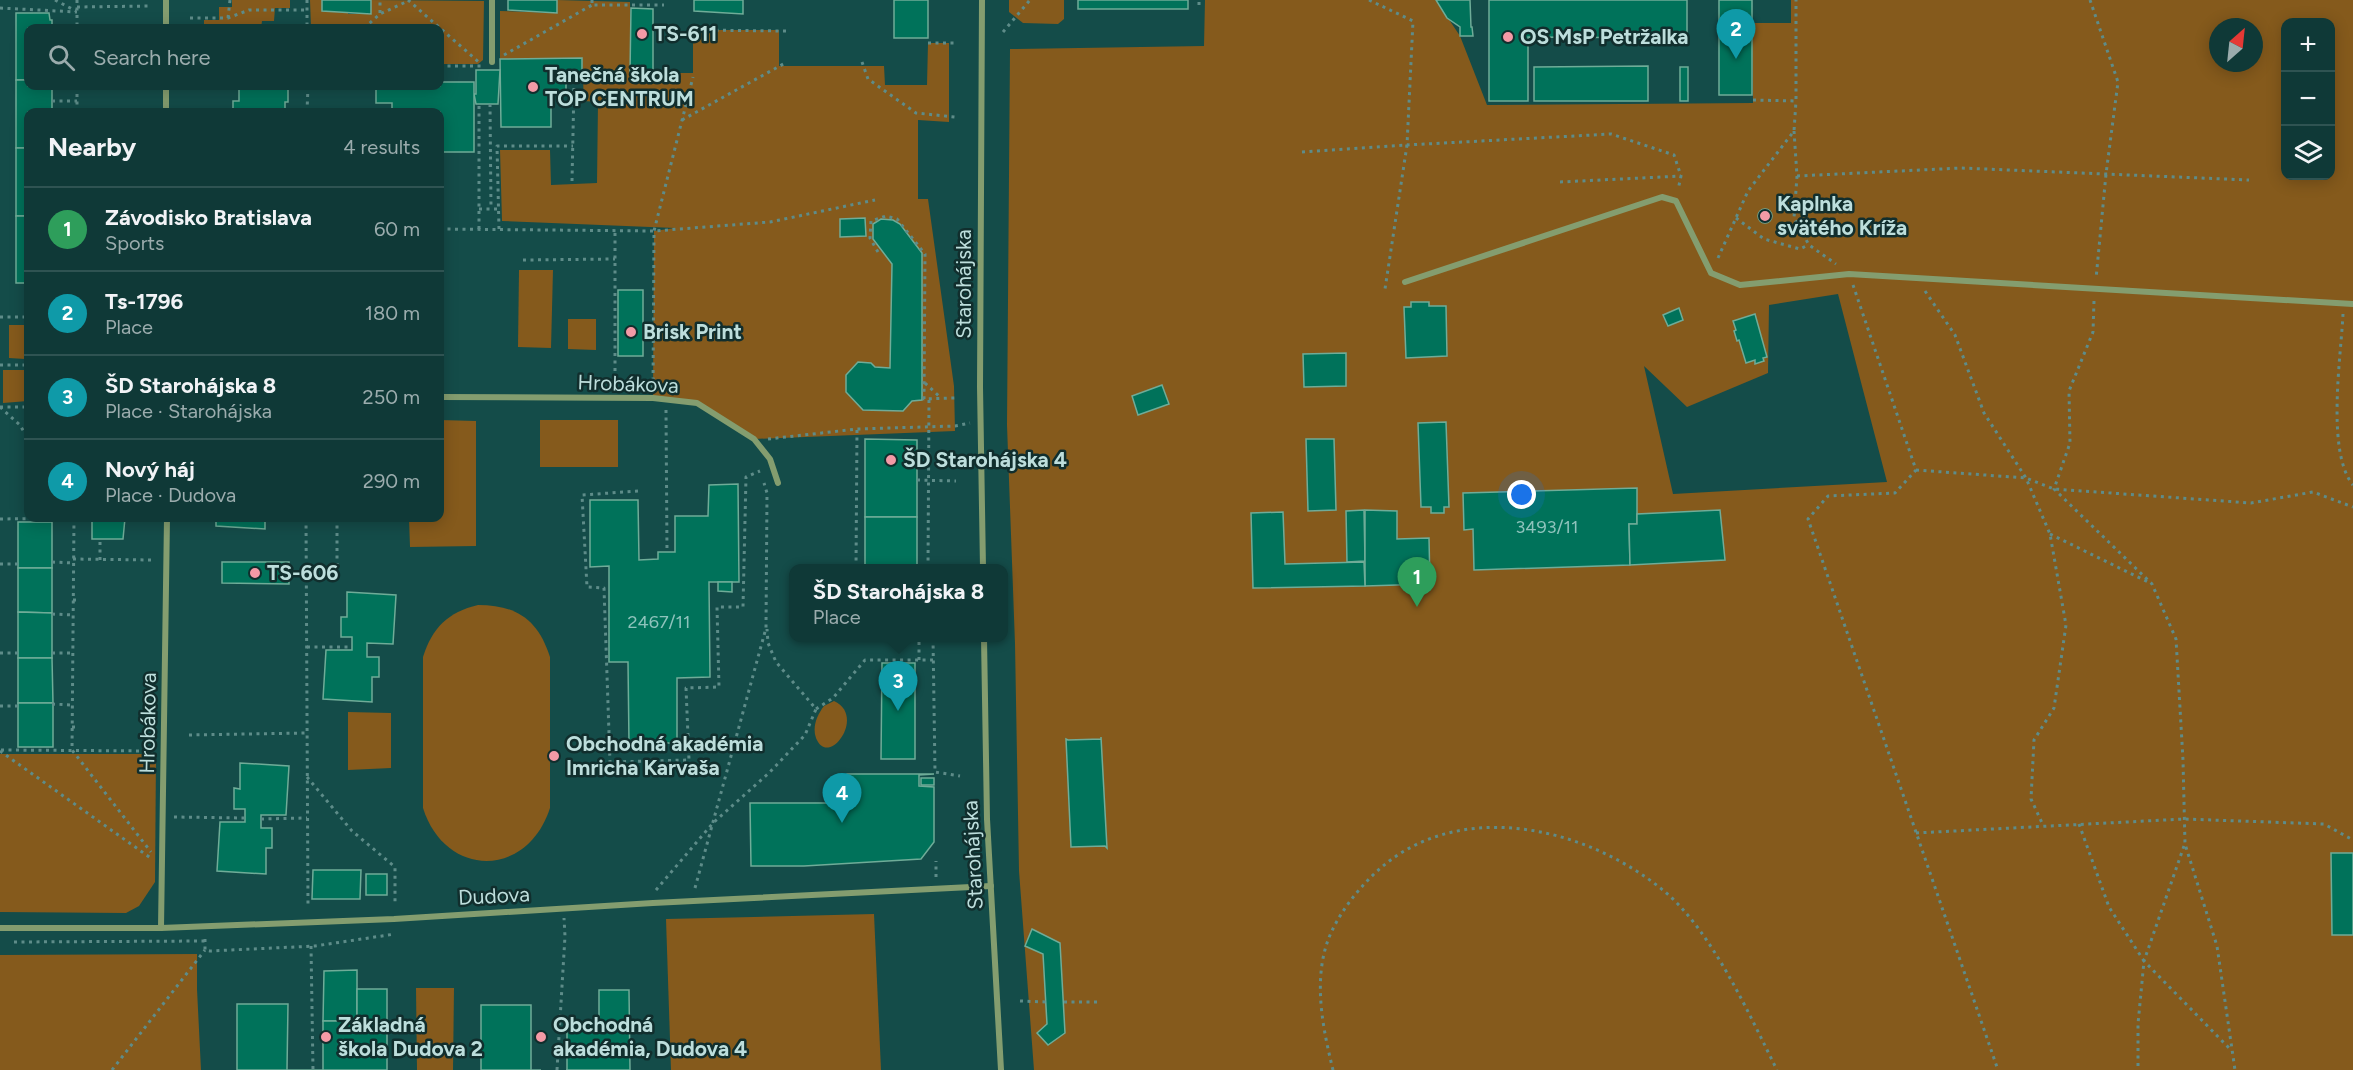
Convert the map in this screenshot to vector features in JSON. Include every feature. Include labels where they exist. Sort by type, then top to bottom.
[{"type":"street","points":[[166,0],[166,24]]},
{"type":"street","points":[[492,0],[492,62]]},
{"type":"street","name":"Starohájska","points":[[982,0],[980,410],[983,564]]},
{"type":"street","points":[[166,90],[166,108]]},
{"type":"street","points":[[1406,282],[1662,197],[1676,201],[1711,273],[1740,285],[1850,274],[2353,304]]},
{"type":"street","name":"Hrobákova","points":[[444,397],[653,398],[697,403],[754,439],[770,459],[778,483]]},
{"type":"street","name":"Hrobákova","points":[[161,928],[167,522]]},
{"type":"street","name":"Starohájska","points":[[984,642],[991,886],[1001,1070]]},
{"type":"street","name":"Dudova","points":[[0,928],[161,928],[394,919],[991,886]]},
{"type":"path","points":[[55,0],[77,10]]},
{"type":"path","points":[[77,0],[77,24]]},
{"type":"path","points":[[228,18],[230,0]]},
{"type":"path","points":[[307,0],[307,24]]},
{"type":"path","points":[[380,0],[380,14]]},
{"type":"path","points":[[591,5],[592,0]]},
{"type":"path","points":[[1003,32],[1030,0]]},
{"type":"path","points":[[1199,0],[1199,5]]},
{"type":"path","points":[[1369,0],[1413,21],[1407,145],[1385,289]]},
{"type":"path","points":[[1796,0],[1794,131],[1797,176],[1794,218],[1809,244],[1850,274],[1916,470]]},
{"type":"path","points":[[2054,489],[2070,443],[2069,392],[2093,332],[2106,174],[2118,82],[2090,0]]},
{"type":"path","points":[[369,24],[380,14],[408,1],[435,24]]},
{"type":"path","points":[[492,62],[591,5],[664,5]]},
{"type":"path","points":[[0,8],[77,10],[152,6]]},
{"type":"path","points":[[190,18],[228,18],[249,10],[307,10]]},
{"type":"path","points":[[693,30],[787,31]]},
{"type":"path","points":[[444,31],[485,66],[444,66]]},
{"type":"path","points":[[928,43],[955,43]]},
{"type":"path","points":[[682,120],[787,62]]},
{"type":"path","points":[[862,62],[868,79],[915,113],[955,117]]},
{"type":"path","points":[[653,398],[654,231],[693,77]]},
{"type":"path","points":[[572,181],[574,86]]},
{"type":"path","points":[[77,90],[77,108]]},
{"type":"path","points":[[308,90],[308,108]]},
{"type":"path","points":[[1753,100],[1796,101]]},
{"type":"path","points":[[52,101],[77,101]]},
{"type":"path","points":[[479,104],[479,229]]},
{"type":"path","points":[[490,104],[491,209]]},
{"type":"path","points":[[1711,273],[1748,191],[1794,131]]},
{"type":"path","points":[[1302,152],[1611,134],[1674,155],[1681,176],[1560,182]]},
{"type":"path","points":[[499,229],[497,146],[573,146]]},
{"type":"path","points":[[1797,176],[1961,168],[2249,180]]},
{"type":"path","points":[[444,229],[654,231],[770,222],[875,200]]},
{"type":"path","points":[[479,209],[498,209]]},
{"type":"path","points":[[878,252],[870,238],[871,221],[886,216],[897,219],[925,254],[924,399],[955,398]]},
{"type":"path","points":[[1736,218],[1764,240],[1800,249],[1809,244]]},
{"type":"path","points":[[615,229],[615,387]]},
{"type":"path","points":[[523,260],[615,259]]},
{"type":"path","points":[[1917,278],[1955,335],[1984,413],[2026,478],[2050,534],[2066,626],[2054,708],[2034,740],[2031,798],[2043,825]]},
{"type":"path","points":[[2344,304],[2337,432],[2346,476],[2353,485]]},
{"type":"path","points":[[0,317],[24,317]]},
{"type":"path","points":[[0,365],[24,365]]},
{"type":"path","points":[[924,381],[940,398]]},
{"type":"path","points":[[666,399],[667,552]]},
{"type":"path","points":[[928,564],[929,399]]},
{"type":"path","points":[[0,407],[24,407]]},
{"type":"path","points":[[0,407],[20,424],[24,432]]},
{"type":"path","points":[[754,439],[780,439],[857,429],[955,426]]},
{"type":"path","points":[[856,564],[857,429]]},
{"type":"path","points":[[639,491],[582,495],[587,587],[604,588],[610,762],[689,760],[687,688],[719,687],[717,607],[743,607],[746,477],[760,471],[770,459]]},
{"type":"path","points":[[1916,470],[2026,478],[2054,489],[2251,503],[2313,492],[2353,507]]},
{"type":"path","points":[[1916,470],[1895,493],[1828,496],[1808,519],[1998,1070]]},
{"type":"path","points":[[917,480],[956,482]]},
{"type":"path","points":[[763,482],[767,493],[766,628],[768,643],[776,662],[816,709]]},
{"type":"path","points":[[2054,489],[2152,584],[2176,639],[2185,844],[2217,946],[2235,1070]]},
{"type":"path","points":[[0,519],[24,519]]},
{"type":"path","points":[[74,522],[72,750],[162,866]]},
{"type":"path","points":[[306,522],[308,908]]},
{"type":"path","points":[[337,522],[337,564]]},
{"type":"path","points":[[2050,534],[2152,584]]},
{"type":"path","points":[[100,539],[100,560]]},
{"type":"path","points":[[52,562],[152,560]]},
{"type":"path","points":[[0,564],[18,564]]},
{"type":"path","points":[[73,600],[79,600]]},
{"type":"path","points":[[52,614],[73,615]]},
{"type":"path","points":[[695,888],[766,628]]},
{"type":"path","points":[[73,642],[78,643]]},
{"type":"path","points":[[919,642],[919,660]]},
{"type":"path","points":[[933,642],[935,772],[960,776]]},
{"type":"path","points":[[307,647],[352,647]]},
{"type":"path","points":[[0,654],[18,653]]},
{"type":"path","points":[[52,653],[73,653]]},
{"type":"path","points":[[656,890],[713,823],[769,773],[805,735],[816,709],[833,698],[865,660],[933,660]]},
{"type":"path","points":[[72,684],[78,684]]},
{"type":"path","points":[[52,704],[72,705]]},
{"type":"path","points":[[0,706],[18,706]]},
{"type":"path","points":[[72,727],[79,727]]},
{"type":"path","points":[[189,735],[307,733]]},
{"type":"path","points":[[0,750],[164,751]]},
{"type":"path","points":[[0,750],[162,866]]},
{"type":"path","points":[[307,777],[352,831],[395,867],[395,904]]},
{"type":"path","points":[[163,817],[245,818]]},
{"type":"path","points":[[261,819],[308,818]]},
{"type":"path","points":[[1916,832],[2184,819],[2324,824],[2353,840]]},
{"type":"path","points":[[2079,823],[2109,907],[2144,961],[2231,1050]]},
{"type":"path","points":[[1332,1070],[1324,1027],[1321,974],[1328,942],[1348,904],[1379,869],[1395,855],[1418,842],[1482,827],[1537,831],[1566,838],[1622,863],[1664,891],[1696,927],[1717,959],[1777,1070]]},
{"type":"path","points":[[2138,1070],[2138,1024],[2144,961],[2185,844]]},
{"type":"path","points":[[936,861],[936,877]]},
{"type":"path","points":[[557,1070],[565,936],[563,908]]},
{"type":"path","points":[[112,1070],[205,950],[204,926]]},
{"type":"path","points":[[205,950],[311,946],[394,934]]},
{"type":"path","points":[[12,942],[205,941]]},
{"type":"path","points":[[311,946],[313,1070]]},
{"type":"path","points":[[1020,1002],[1046,1002]]},
{"type":"path","points":[[1064,1002],[1101,1002]]},
{"type":"shaded area","points":[[232,0],[290,0],[290,8],[275,8],[274,21],[262,21],[262,24],[204,24],[204,20],[219,20],[219,7],[232,7]]},
{"type":"shaded area","points":[[310,0],[322,0],[348,11],[348,14],[371,14],[371,0],[484,1],[483,60],[478,64],[444,64],[444,24],[311,24]]},
{"type":"shaded area","points":[[557,0],[630,2],[631,73],[693,73],[693,30],[779,30],[779,66],[884,66],[885,85],[927,85],[928,43],[949,43],[949,122],[918,120],[918,199],[928,199],[954,386],[955,431],[754,439],[697,403],[653,398],[654,231],[675,228],[502,221],[500,150],[550,150],[551,185],[597,183],[598,102],[584,101],[582,59],[500,59],[500,11],[557,13]]},
{"type":"shaded area","points":[[1009,0],[1064,0],[1064,19],[1058,24],[1023,23],[1009,12]]},
{"type":"shaded area","points":[[1205,0],[1436,0],[1460,36],[1487,105],[1753,103],[1752,23],[1791,23],[1791,0],[2353,0],[2353,1070],[1034,1070],[1019,871],[1015,644],[1007,425],[1010,49],[1204,46]],"holes":[[[1838,294],[1887,482],[1673,494],[1644,366],[1687,407],[1768,373],[1769,305]]]},
{"type":"shaded area","points":[[519,270],[553,270],[551,348],[518,347]]},
{"type":"shaded area","points":[[568,319],[596,319],[596,350],[568,349]]},
{"type":"shaded area","points":[[9,325],[24,325],[24,359],[9,358]]},
{"type":"shaded area","points":[[3,370],[24,370],[24,401],[3,403]]},
{"type":"shaded area","points":[[444,420],[476,421],[476,546],[410,547],[409,522],[444,522]]},
{"type":"shaded area","points":[[540,420],[618,420],[618,467],[540,467]]},
{"type":"shaded area","points":[[478,605],[504,608],[524,617],[539,633],[550,657],[550,808],[539,831],[524,848],[506,858],[486,861],[467,857],[449,848],[434,831],[423,808],[423,657],[431,638],[443,623],[458,612]]},
{"type":"shaded area","points":[[834,701],[843,708],[847,717],[846,727],[836,744],[829,747],[822,746],[815,734],[817,717],[824,706]]},
{"type":"shaded area","points":[[348,712],[391,713],[391,768],[348,770]]},
{"type":"shaded area","points":[[0,754],[156,754],[155,882],[139,906],[126,913],[0,912]]},
{"type":"shaded area","points":[[874,914],[881,1070],[671,1070],[666,919]]},
{"type":"shaded area","points":[[197,954],[201,1070],[0,1070],[0,955]]},
{"type":"shaded area","points":[[416,988],[454,988],[453,1070],[417,1070]]},
{"type":"building","points":[[322,0],[371,0],[371,14],[322,11]]},
{"type":"building","points":[[508,0],[557,0],[557,13],[508,10]]},
{"type":"building","points":[[694,0],[743,0],[743,14],[694,11]]},
{"type":"building","points":[[894,0],[928,0],[928,38],[894,38]]},
{"type":"building","points":[[1078,0],[1188,0],[1188,9],[1078,9]]},
{"type":"building","points":[[1436,0],[1470,0],[1473,36],[1460,36],[1460,27],[1447,18]]},
{"type":"building","points":[[1489,0],[1687,0],[1687,38],[1528,37],[1528,101],[1489,101]]},
{"type":"building","points":[[1719,0],[1752,0],[1752,95],[1719,95]]},
{"type":"building","name":"TS-611","points":[[631,8],[653,9],[653,74],[630,73]]},
{"type":"building","points":[[16,13],[49,13],[52,24],[24,24],[24,80],[16,80]]},
{"type":"building","name":"Tanečná škola TOP CENTRUM","points":[[582,58],[582,79],[566,79],[566,95],[551,95],[551,127],[501,127],[500,59]]},
{"type":"building","points":[[1648,66],[1648,101],[1534,101],[1534,67]]},
{"type":"building","points":[[1680,67],[1688,67],[1688,101],[1680,101]]},
{"type":"building","points":[[476,70],[500,70],[498,104],[476,104],[474,94],[476,94]]},
{"type":"building","points":[[16,80],[24,80],[24,90],[52,90],[52,108],[24,108],[24,148],[16,148]]},
{"type":"building","points":[[444,82],[474,82],[474,152],[444,152],[444,108],[392,108],[392,103],[376,103],[376,90],[444,90]]},
{"type":"building","points":[[239,90],[288,90],[288,102],[285,102],[285,108],[233,108],[233,101],[239,101]]},
{"type":"building","points":[[16,148],[24,148],[24,216],[16,216]]},
{"type":"building","name":"Kaplnka svätého Kríža","points":[[1765,209],[1770,211],[1772,216],[1770,221],[1765,223],[1760,221],[1758,216],[1760,211]]},
{"type":"building","points":[[16,216],[24,216],[24,283],[16,283]]},
{"type":"building","points":[[865,218],[866,236],[840,237],[840,219]]},
{"type":"building","points":[[881,219],[893,220],[900,224],[922,253],[922,400],[912,401],[903,411],[863,410],[846,392],[846,375],[858,362],[890,368],[892,264],[873,239],[873,224]]},
{"type":"building","name":"Brisk Print","points":[[618,290],[643,290],[643,356],[618,356]]},
{"type":"building","points":[[1411,302],[1429,302],[1429,306],[1446,306],[1447,356],[1406,358],[1404,307],[1411,307]]},
{"type":"building","points":[[1679,308],[1683,320],[1668,326],[1663,315]]},
{"type":"building","points":[[1755,314],[1767,357],[1763,358],[1764,361],[1755,364],[1755,360],[1746,363],[1739,340],[1737,341],[1733,321]]},
{"type":"building","points":[[1346,353],[1346,386],[1304,387],[1303,354]]},
{"type":"building","points":[[1162,385],[1169,404],[1138,415],[1132,396]]},
{"type":"building","points":[[1446,422],[1449,507],[1444,507],[1444,513],[1431,513],[1431,507],[1421,507],[1418,423]]},
{"type":"building","name":"ŠD Starohájska 4","points":[[865,439],[917,440],[917,517],[865,517]]},
{"type":"building","points":[[1306,439],[1334,439],[1336,510],[1308,511]]},
{"type":"building","points":[[738,484],[739,582],[709,582],[710,677],[677,678],[677,743],[629,743],[628,662],[609,662],[609,566],[590,567],[590,500],[638,500],[639,560],[658,559],[658,552],[675,552],[675,516],[708,516],[709,485]]},
{"type":"building","points":[[1637,488],[1637,524],[1629,524],[1630,565],[1474,570],[1473,529],[1464,530],[1463,493]]},
{"type":"building","points":[[1364,510],[1365,561],[1347,562],[1346,511]]},
{"type":"building","points":[[1365,510],[1397,511],[1397,539],[1429,538],[1430,584],[1365,586]]},
{"type":"building","points":[[1720,510],[1725,560],[1630,565],[1629,524],[1637,524],[1637,514]]},
{"type":"building","points":[[1283,512],[1285,564],[1364,562],[1365,586],[1253,588],[1251,513]]},
{"type":"building","points":[[865,517],[917,517],[917,564],[865,564]]},
{"type":"building","points":[[18,522],[52,522],[52,568],[18,568]]},
{"type":"building","points":[[92,522],[125,522],[123,539],[92,539]]},
{"type":"building","points":[[216,522],[265,522],[265,529],[216,526]]},
{"type":"building","name":"TS-606","points":[[222,562],[289,562],[289,584],[222,583]]},
{"type":"building","points":[[18,568],[52,568],[52,613],[18,612]]},
{"type":"building","points":[[718,582],[732,582],[732,592],[718,591]]},
{"type":"building","points":[[347,592],[396,595],[393,644],[367,643],[367,657],[379,657],[379,677],[372,677],[372,702],[323,699],[326,650],[352,650],[352,637],[341,637],[341,617],[347,617]]},
{"type":"building","points":[[18,612],[52,613],[52,658],[18,658]]},
{"type":"building","points":[[18,658],[52,658],[53,703],[18,703]]},
{"type":"building","points":[[882,663],[915,663],[915,759],[881,759]]},
{"type":"building","points":[[18,703],[53,703],[53,747],[18,747]]},
{"type":"building","points":[[1101,737],[1107,848],[1105,846],[1071,847],[1066,739],[1101,739]]},
{"type":"building","points":[[240,763],[289,766],[286,815],[261,815],[261,828],[272,828],[272,848],[266,848],[266,874],[217,871],[220,822],[245,822],[245,809],[234,809],[234,788],[240,789]]},
{"type":"building","points":[[847,774],[934,774],[919,775],[919,786],[934,787],[934,842],[921,859],[804,866],[751,866],[750,803],[847,803]]},
{"type":"building","points":[[921,778],[934,778],[934,785],[921,785]]},
{"type":"building","points":[[2331,853],[2353,853],[2353,935],[2332,935]]},
{"type":"building","points":[[313,870],[361,870],[360,899],[312,899]]},
{"type":"building","points":[[366,874],[387,874],[387,895],[366,895]]},
{"type":"building","points":[[1032,929],[1060,943],[1065,1033],[1048,1045],[1037,1033],[1047,1024],[1043,954],[1025,946]]},
{"type":"building","points":[[357,970],[357,1021],[323,1021],[324,971]]},
{"type":"building","points":[[357,989],[387,989],[387,1070],[323,1070],[323,1021],[357,1021]]},
{"type":"building","points":[[599,990],[629,990],[630,1070],[567,1070],[567,1022],[599,1023]]},
{"type":"building","points":[[237,1004],[288,1004],[287,1070],[237,1070]]},
{"type":"building","points":[[481,1005],[531,1005],[531,1070],[481,1070]]},
{"type":"place","name":"TS-611","points":[[642,34]]},
{"type":"place","name":"OS MsP Petržalka","points":[[1508,37]]},
{"type":"place","name":"Ts-1796","points":[[1736,59]]},
{"type":"place","name":"Tanečná škola TOP CENTRUM","points":[[533,87]]},
{"type":"place","name":"Kaplnka svätého Kríža","points":[[1765,216]]},
{"type":"place","name":"Brisk Print","points":[[631,332]]},
{"type":"place","name":"ŠD Starohájska 4","points":[[891,460]]},
{"type":"place","name":"TS-606","points":[[255,573]]},
{"type":"place","name":"Závodisko Bratislava","points":[[1417,607]]},
{"type":"place","name":"ŠD Starohájska 8","points":[[898,711]]},
{"type":"place","name":"Obchodná akadémia Imricha Karvaša","points":[[554,756]]},
{"type":"place","name":"Nový háj","points":[[842,823]]},
{"type":"place","name":"Základná škola Dudova 2","points":[[326,1037]]},
{"type":"place","name":"Obchodná akadémia, Dudova 4","points":[[541,1037]]}]
